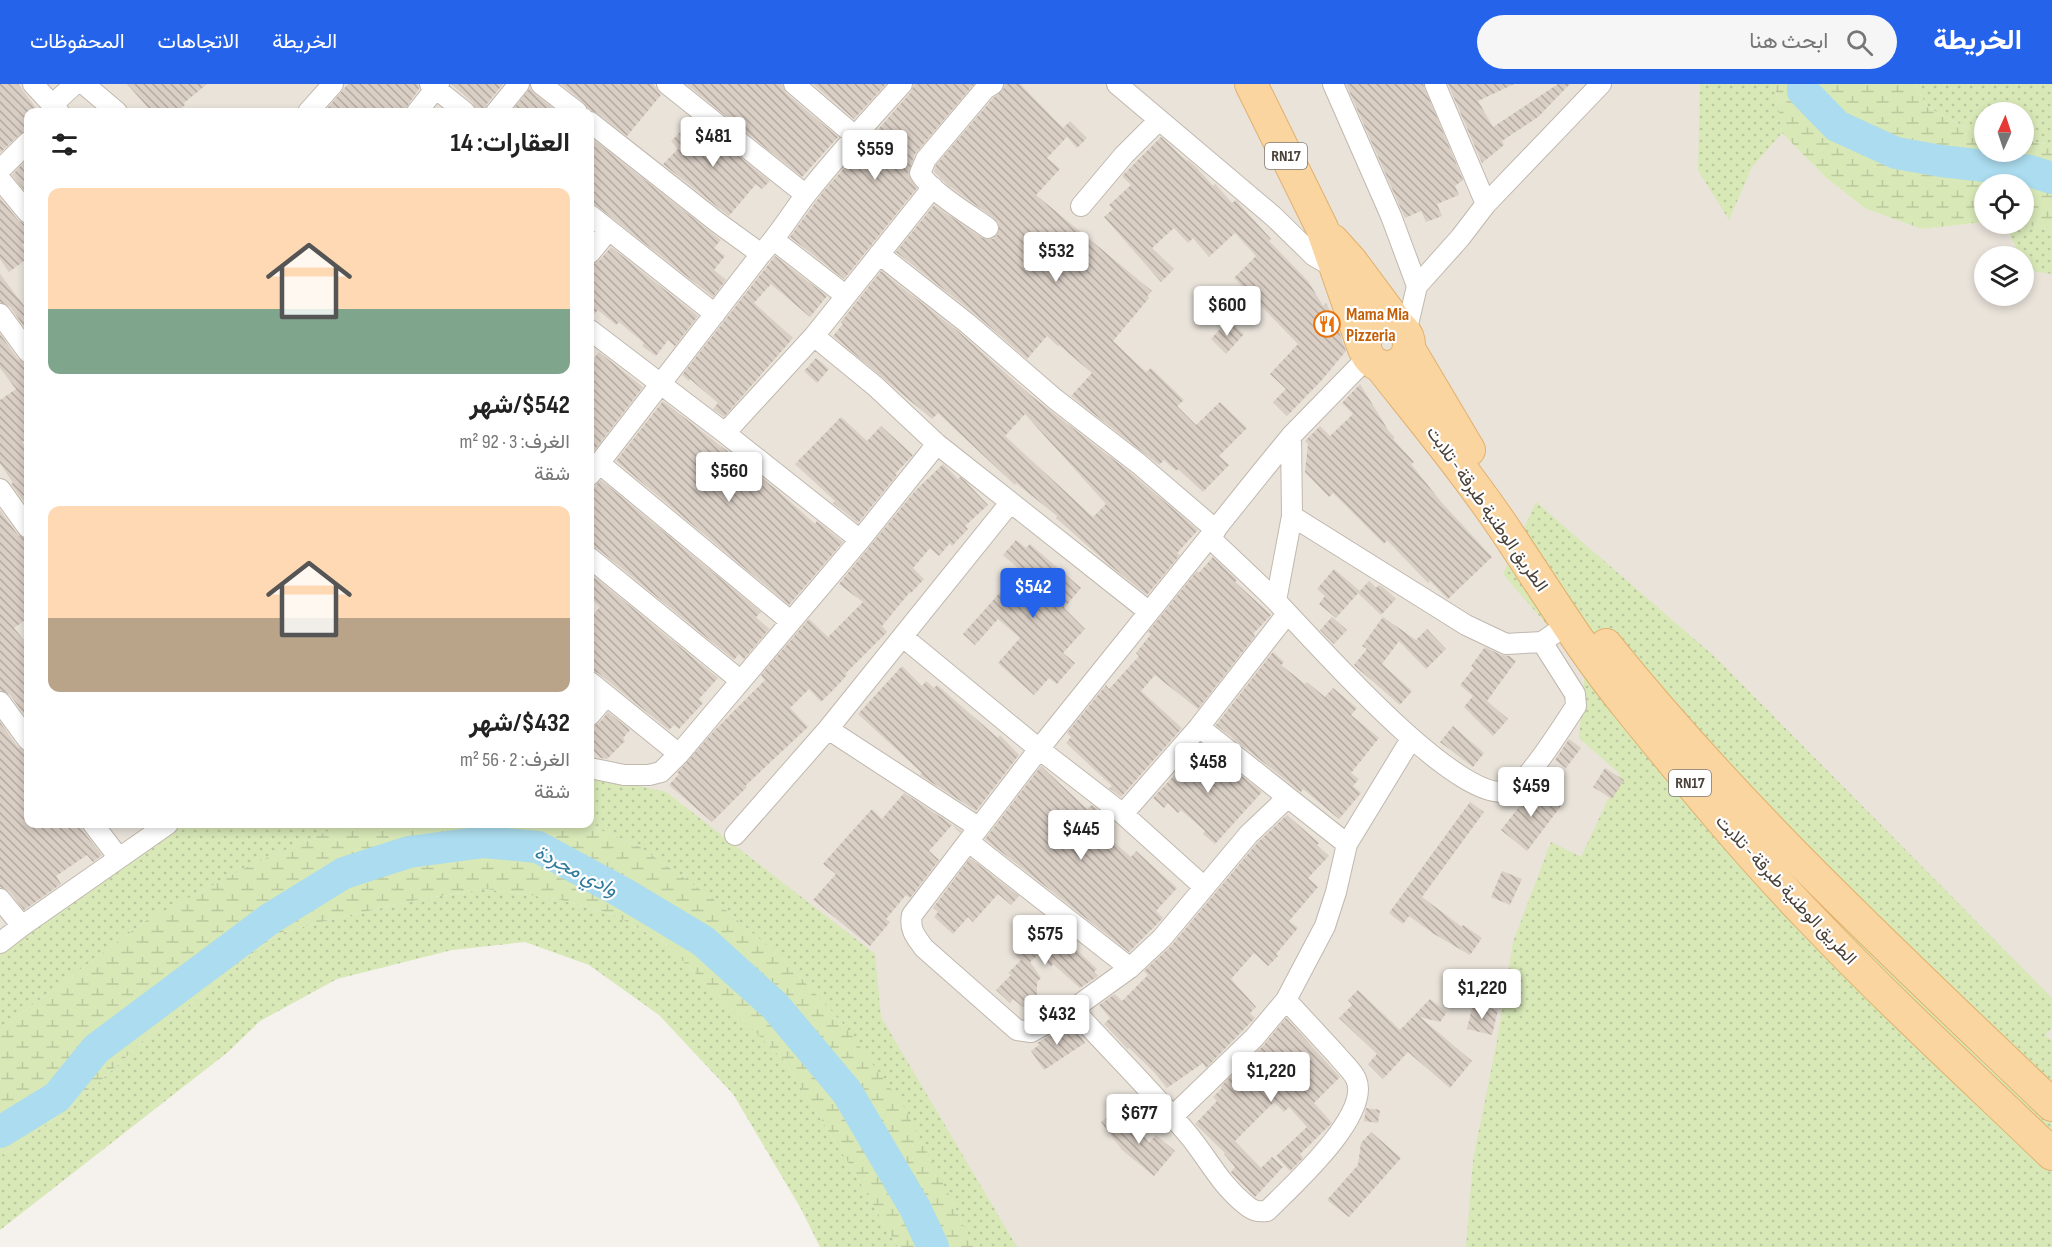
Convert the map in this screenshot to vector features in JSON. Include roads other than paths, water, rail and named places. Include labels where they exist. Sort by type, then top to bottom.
[{"type":"main road","name":"الطريق الوطنية طبرقة - تلابت","points":[[1251,84],[1322,228],[1343,264],[1405,336],[1464,443],[1550,560],[1607,646],[1678,732],[1795,857],[2052,1105]]},
{"type":"main road","name":"الطريق الوطنية طبرقة - تلابت","points":[[1343,264],[1371,358],[1454,457],[1628,708],[1707,804],[1811,920],[2052,1154]]},
{"type":"main road","points":[[1371,358],[1388,368],[1402,362],[1405,336]]},
{"type":"street","points":[[33,84],[53,108]]},
{"type":"street","points":[[58,108],[75,84]]},
{"type":"street","points":[[84,84],[112,108]]},
{"type":"street","points":[[312,108],[333,84]]},
{"type":"street","points":[[499,108],[519,84]]},
{"type":"street","points":[[541,84],[572,108]]},
{"type":"street","points":[[794,84],[855,136]]},
{"type":"street","points":[[790,621],[594,469],[806,195],[902,84]]},
{"type":"street","points":[[988,228],[933,187],[920,173],[926,159],[985,89],[993,84]]},
{"type":"street","points":[[1117,84],[1273,216],[1314,256],[1343,264]]},
{"type":"street","points":[[1333,84],[1391,216],[1417,286]]},
{"type":"street","points":[[1435,84],[1486,204]]},
{"type":"street","points":[[1405,336],[1417,286],[1460,238],[1486,204],[1601,84]]},
{"type":"street","points":[[671,85],[806,195]]},
{"type":"street","points":[[420,108],[435,86],[460,108]]},
{"type":"street","points":[[1081,206],[1124,155],[1159,120]]},
{"type":"street","points":[[594,125],[717,222],[767,247],[845,295]]},
{"type":"street","points":[[0,170],[24,146]]},
{"type":"street","points":[[0,179],[24,208]]},
{"type":"street","points":[[725,433],[814,336],[933,187]]},
{"type":"street","points":[[594,219],[715,314]]},
{"type":"street","points":[[594,248],[608,231]]},
{"type":"street","points":[[879,254],[967,323],[1055,399],[1139,464],[1213,534],[1335,664],[1411,739],[1476,786],[1493,792],[1509,790],[1524,779],[1576,706],[1575,694],[1542,642]]},
{"type":"street","points":[[0,314],[24,347]]},
{"type":"street","points":[[814,336],[874,386],[937,444],[1148,611]]},
{"type":"street","points":[[594,341],[660,384],[860,540]]},
{"type":"street","points":[[1287,798],[1249,834],[1203,886],[1162,938],[1130,968],[1073,1009],[1031,1032],[1017,1030],[924,948],[912,932],[910,923],[912,915],[1148,611],[1291,436],[1371,358]]},
{"type":"street","points":[[1123,814],[1199,728],[1282,608],[1292,516],[1291,436]]},
{"type":"street","points":[[594,769],[624,775],[649,775],[661,772],[679,754],[860,540],[937,444]]},
{"type":"street","points":[[0,489],[24,522]]},
{"type":"street","points":[[735,836],[828,729],[1010,502]]},
{"type":"street","points":[[1292,516],[1466,625],[1506,644],[1542,642],[1568,624]]},
{"type":"street","points":[[594,561],[741,681]]},
{"type":"street","points":[[903,637],[1039,749],[1123,814],[1203,886]]},
{"type":"street","points":[[594,686],[679,754]]},
{"type":"street","points":[[594,710],[606,696]]},
{"type":"street","points":[[0,702],[24,735]]},
{"type":"street","points":[[1199,728],[1347,844]]},
{"type":"street","points":[[828,729],[974,835],[1130,968]]},
{"type":"street","points":[[1172,1117],[1254,1038],[1286,1000],[1325,926],[1336,892],[1347,844],[1411,739]]},
{"type":"street","points":[[96,828],[119,858]]},
{"type":"street","points":[[0,943],[162,828]]},
{"type":"street","points":[[0,899],[22,926]]},
{"type":"street","points":[[1073,1009],[1192,1140],[1227,1188],[1258,1212],[1267,1211],[1311,1167],[1342,1131],[1354,1106],[1358,1090],[1357,1080],[1286,1000]]},
{"type":"waterway","name":"وادي مجردة","points":[[1803,84],[1803,91],[1837,126],[1896,153],[1941,161],[2030,171],[2052,178]]},
{"type":"waterway","name":"وادي مجردة","points":[[0,1132],[57,1097],[96,1049],[271,918],[344,873],[409,852],[484,842],[538,847],[623,893],[703,941],[775,1006],[847,1092],[915,1208],[933,1247]]},
{"type":"place","name":"Mama Mia Pizzeria","points":[[1327,324]]}]
